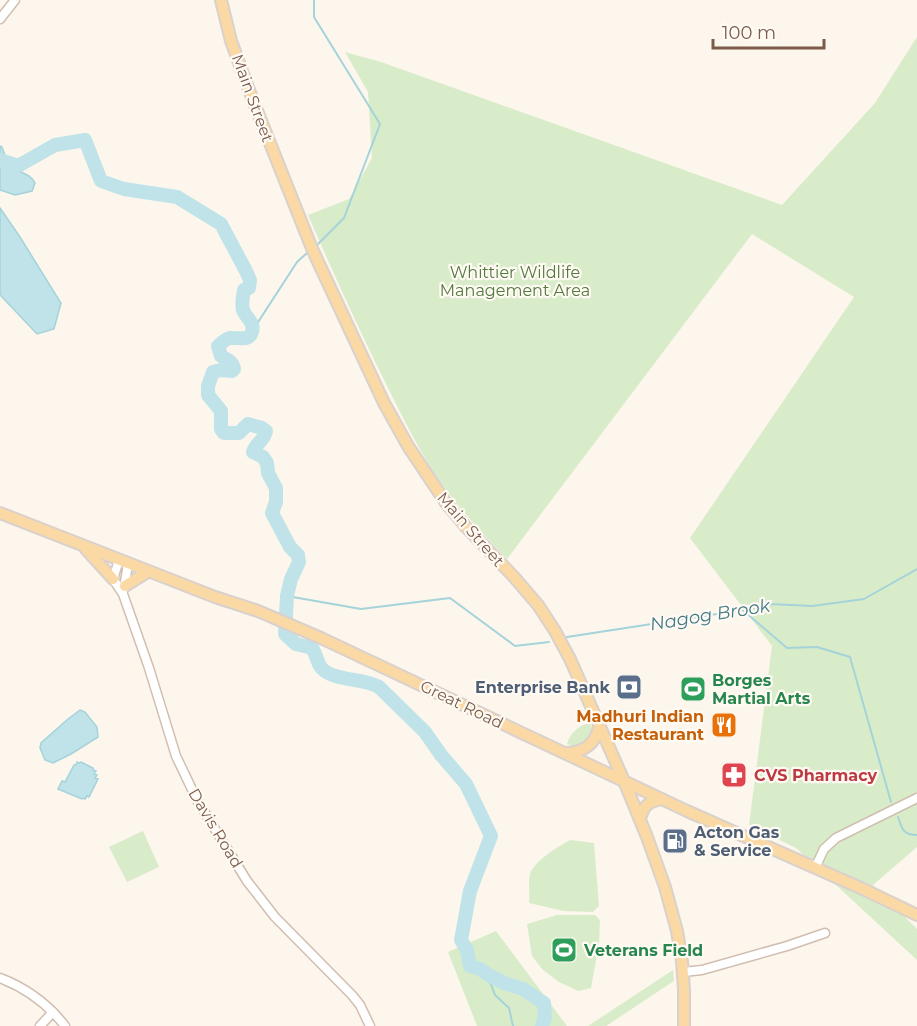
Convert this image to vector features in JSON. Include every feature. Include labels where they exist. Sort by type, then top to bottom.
[{"type":"main road","name":"Main Street","points":[[221,0],[231,41],[312,251],[384,404],[408,446],[446,503],[522,586],[547,618],[570,659],[640,819],[671,907],[683,972],[684,1026]]},
{"type":"main road","name":"Great Road","points":[[0,513],[291,625],[398,673],[662,799],[884,898],[917,915]]},
{"type":"main road","points":[[83,546],[113,579]]},
{"type":"main road","points":[[124,590],[149,571]]},
{"type":"main road","points":[[566,753],[578,752],[587,748],[595,739],[599,727]]},
{"type":"main road","points":[[640,819],[645,806],[662,799]]},
{"type":"street","points":[[0,19],[15,0]]},
{"type":"street","points":[[113,579],[124,562]]},
{"type":"street","name":"Davis Road","points":[[124,562],[124,590],[176,756],[197,800],[247,881],[281,924],[352,994],[370,1026]]},
{"type":"street","name":"Davis Road","points":[[113,579],[124,590]]},
{"type":"street","points":[[815,868],[824,849],[836,837],[917,798]]},
{"type":"street","points":[[683,972],[702,970],[825,933]]},
{"type":"street","points":[[0,978],[30,993],[53,1012],[65,1026]]},
{"type":"street","points":[[40,1026],[53,1012]]},
{"type":"green space","name":"Whittier Wildlife Management Area","points":[[917,37],[917,847],[873,885],[917,929],[917,960],[796,848],[749,825],[772,646],[690,538],[854,297],[752,234],[507,559],[457,504],[434,473],[390,392],[308,215],[349,199],[372,158],[368,92],[345,52],[381,62],[782,205],[875,103]]},
{"type":"green space","points":[[590,723],[592,728],[590,738],[578,747],[567,744],[570,736],[576,730]]},
{"type":"green space","points":[[143,831],[159,867],[127,882],[109,847]]},
{"type":"green space","name":"Veterans Field","points":[[570,840],[594,843],[599,906],[593,912],[564,911],[529,903],[529,877],[532,869],[547,854]]},
{"type":"green space","name":"Veterans Field","points":[[557,915],[595,915],[600,920],[599,944],[591,988],[578,991],[559,982],[542,969],[532,956],[527,924]]},
{"type":"green space","points":[[496,931],[567,1026],[477,1026],[448,952]]},
{"type":"green space","points":[[673,970],[674,981],[606,1026],[588,1026]]},
{"type":"water","points":[[0,146],[13,167],[33,180],[35,183],[32,191],[15,195],[0,190]]},
{"type":"water","points":[[0,208],[61,303],[54,329],[37,334],[0,295]]},
{"type":"water","points":[[80,710],[85,712],[97,727],[98,737],[53,763],[45,760],[40,748],[41,743]]},
{"type":"water","points":[[77,762],[93,768],[96,771],[94,774],[97,775],[95,778],[98,779],[89,797],[85,799],[58,789]]},
{"type":"waterway","points":[[314,0],[314,17],[380,124],[344,218],[316,246]]},
{"type":"waterway","points":[[0,160],[18,166],[55,145],[85,140],[101,181],[124,189],[177,197],[221,224],[250,280],[249,288],[244,290],[242,305],[253,329],[248,337],[228,339],[218,346],[221,356],[231,362],[234,369],[213,372],[208,386],[208,395],[221,411],[221,429],[224,433],[239,433],[248,424],[266,431],[253,452],[263,457],[267,463],[268,473],[276,488],[276,502],[272,513],[290,547],[298,555],[299,562],[291,579],[287,596],[285,634],[296,644],[312,648],[320,666],[325,671],[379,687],[425,732],[466,784],[491,836],[470,891],[461,940],[467,950],[470,966],[504,983],[523,989],[544,1003],[545,1017],[542,1026]]},
{"type":"waterway","points":[[253,330],[297,262],[307,253]]},
{"type":"waterway","name":"Nagog Brook","points":[[567,637],[770,604],[812,606],[864,599],[917,569]]},
{"type":"waterway","name":"Nagog Brook","points":[[287,596],[361,609],[450,598],[515,646],[549,642]]},
{"type":"waterway","points":[[744,611],[787,648],[817,647],[850,657],[891,802]]},
{"type":"waterway","points":[[898,817],[904,830],[909,834],[917,835]]},
{"type":"waterway","points":[[487,974],[495,995],[509,1008],[513,1026]]},
{"type":"place","name":"Enterprise Bank","points":[[629,687]]},
{"type":"place","name":"Borges Martial Arts","points":[[693,689]]},
{"type":"place","name":"Madhuri Indian Restaurant","points":[[724,725]]},
{"type":"place","name":"CVS Pharmacy","points":[[734,775]]},
{"type":"place","name":"Acton Gas & Service","points":[[675,841]]},
{"type":"place","name":"Veterans Field","points":[[564,950]]}]
